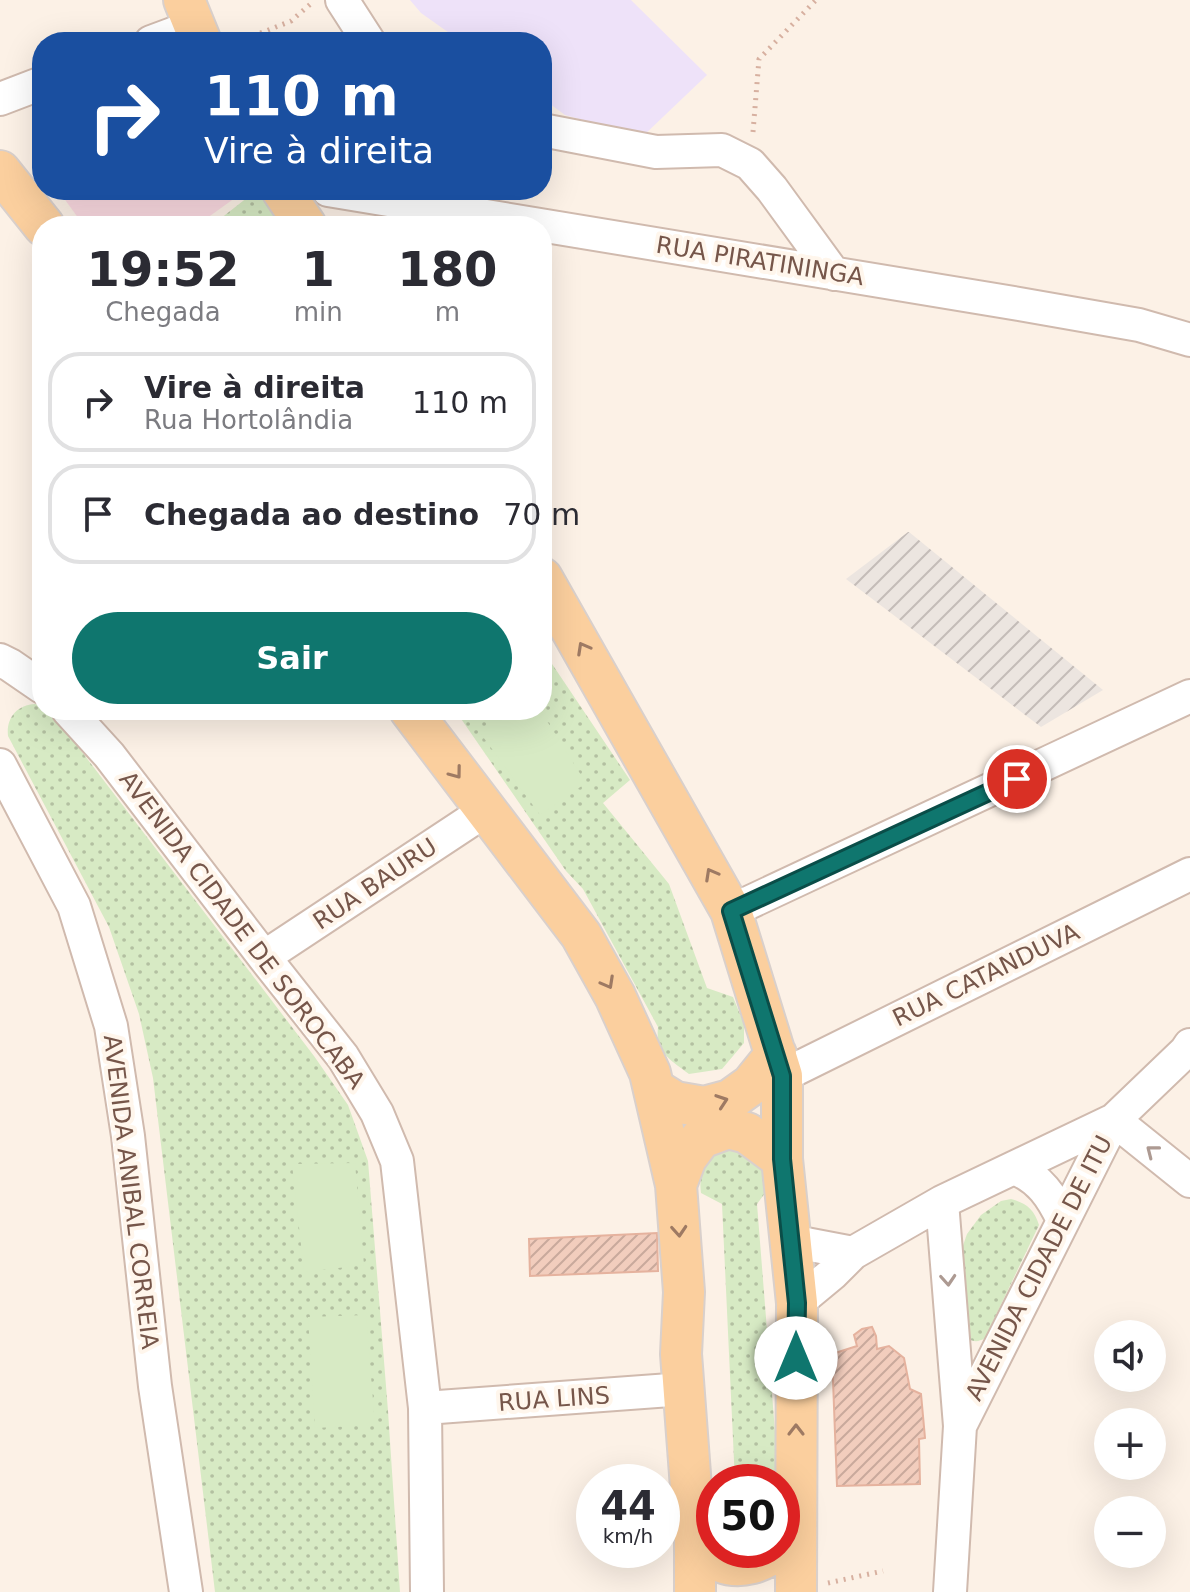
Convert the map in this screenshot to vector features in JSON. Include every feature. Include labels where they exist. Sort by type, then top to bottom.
[{"type":"main road","points":[[0,171],[36,216]]},
{"type":"main road","points":[[552,593],[731,911],[779,1065],[782,1159],[797,1303],[789,1464]]},
{"type":"main road","points":[[417,720],[581,935],[615,996],[650,1073],[676,1185],[684,1292],[681,1354],[695,1541],[695,1592]]},
{"type":"main road","points":[[654,1089],[675,1102],[704,1107],[730,1100],[779,1065]]},
{"type":"main road","points":[[676,1185],[686,1158],[701,1138],[728,1128],[747,1133],[782,1159]]},
{"type":"main road","points":[[791,1568],[796,1591]]},
{"type":"street","points":[[342,0],[363,32]]},
{"type":"street","points":[[173,32],[193,23]]},
{"type":"street","points":[[0,99],[32,87]]},
{"type":"street","points":[[552,132],[656,152],[722,150],[750,164],[834,274]]},
{"type":"street","name":"RUA PIRATININGA","points":[[388,200],[485,216]]},
{"type":"street","name":"RUA PIRATININGA","points":[[552,227],[1139,325],[1190,340]]},
{"type":"street","points":[[0,660],[32,680]]},
{"type":"street","points":[[731,911],[1190,696]]},
{"type":"street","name":"AVENIDA CIDADE DE SOROCABA","points":[[77,720],[109,755],[343,1057],[377,1113],[397,1161],[425,1408],[427,1592]]},
{"type":"street","name":"AVENIDA ANIBAL CORREIA","points":[[0,765],[74,906],[111,1026],[135,1191],[155,1386],[186,1592]]},
{"type":"street","name":"RUA BAURU","points":[[264,957],[485,811]]},
{"type":"street","name":"RUA CATANDUVA","points":[[779,1065],[1190,874]]},
{"type":"street","name":"AVENIDA CIDADE DE ITU","points":[[960,1426],[1114,1120],[1190,1045]]},
{"type":"street","points":[[797,1303],[853,1253],[942,1202],[1114,1120],[1190,1181]]},
{"type":"street","points":[[1014,1168],[1028,1173],[1042,1185],[1063,1220]]},
{"type":"street","name":"AVENIDA CIDADE DE ITU","points":[[942,1202],[960,1426],[950,1592]]},
{"type":"street","points":[[790,1241],[853,1253]]},
{"type":"street","name":"RUA LINS","points":[[425,1408],[684,1389]]},
{"type":"path","points":[[263,32],[291,21],[315,0]]},
{"type":"path","points":[[750,164],[759,59],[816,0]]},
{"type":"path","points":[[796,1591],[883,1571]]},
{"type":"shaded area","points":[[410,0],[631,0],[707,75],[642,137],[565,115],[552,105],[552,32],[448,32],[421,13]]},
{"type":"shaded area","points":[[65,200],[232,200],[210,216],[77,216]]},
{"type":"shaded area","points":[[909,532],[1103,690],[1041,727],[846,579]]},
{"type":"green space","points":[[244,200],[269,200],[278,216],[224,216]]},
{"type":"green space","points":[[552,664],[630,780],[603,803],[669,884],[707,988],[733,997],[744,1024],[744,1043],[722,1069],[689,1074],[662,1050],[658,1027],[583,889],[566,871],[462,720],[552,720]]},
{"type":"green space","points":[[32,705],[32,720],[58,720],[348,1105],[368,1161],[400,1592],[215,1592],[153,1078],[139,1014],[109,927],[8,736],[11,718],[23,707]]},
{"type":"green space","points":[[499,720],[546,720],[586,783],[540,815],[481,734]]},
{"type":"green space","points":[[726,1147],[759,1156],[768,1189],[757,1204],[778,1464],[734,1464],[722,1204],[701,1193],[700,1185],[705,1166]]},
{"type":"green space","points":[[355,1163],[364,1265],[304,1272],[292,1164]]},
{"type":"green space","points":[[1011,1199],[1029,1208],[1039,1225],[985,1338],[972,1341],[968,1339],[959,1257],[967,1234],[981,1215],[1001,1201]]},
{"type":"green space","points":[[366,1315],[375,1425],[315,1428],[308,1317]]},
{"type":"building","points":[[657,1233],[658,1271],[530,1276],[529,1239]]},
{"type":"building","points":[[872,1327],[877,1349],[889,1346],[904,1358],[910,1389],[921,1394],[925,1438],[919,1439],[920,1484],[837,1486],[832,1354],[857,1346],[854,1335]]},
{"type":"route","points":[[796,1358],[797,1303],[782,1159],[782,1076],[731,911],[1017,779]]}]
